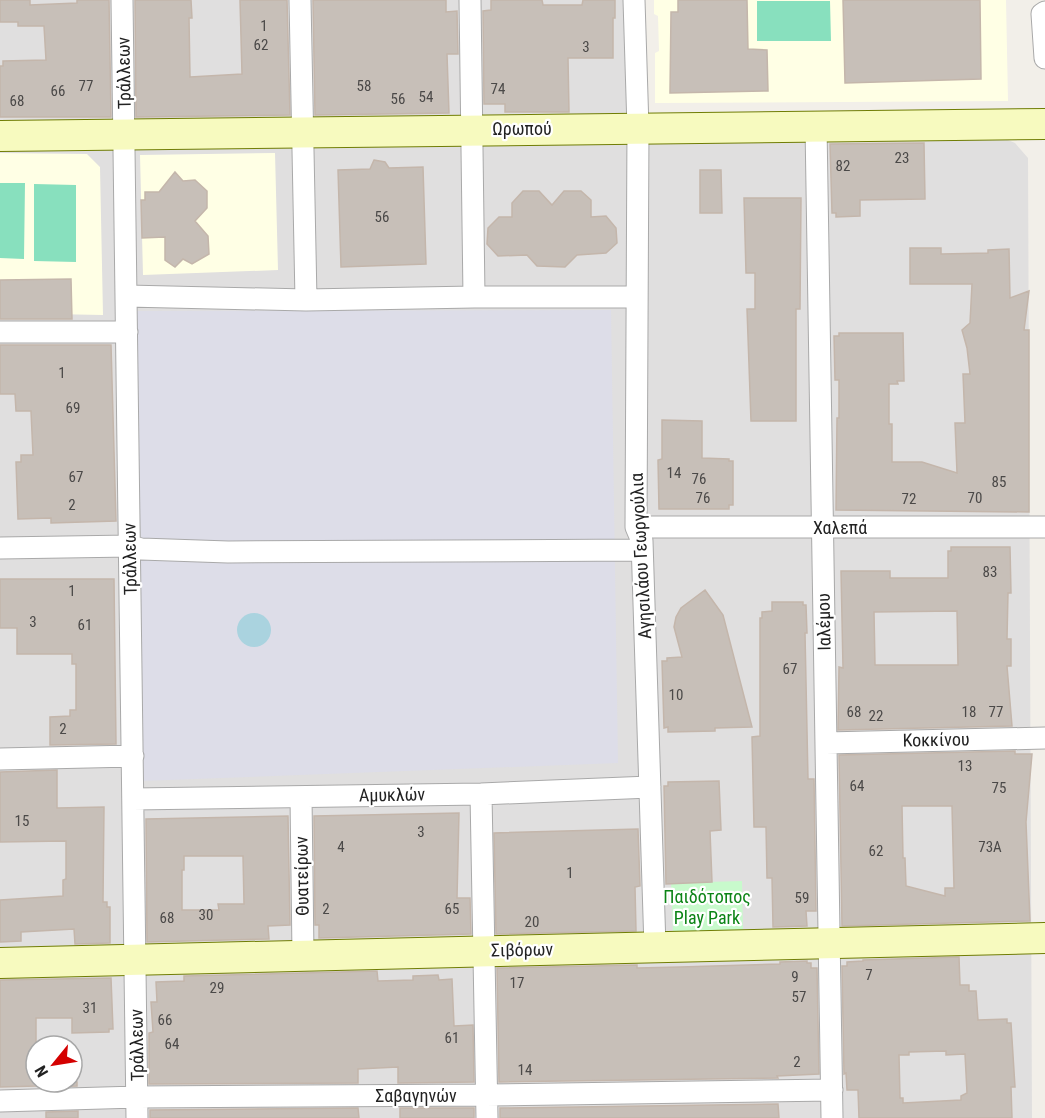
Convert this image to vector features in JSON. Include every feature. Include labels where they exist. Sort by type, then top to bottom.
[{"type":"street","name":"Τράλλεων","points":[[122,0],[137,1108]]},
{"type":"street","points":[[300,0],[306,300]]},
{"type":"street","points":[[470,0],[474,297]]},
{"type":"street","name":"Αγησιλάου Γεωργούλια","points":[[634,0],[638,128],[636,527],[642,541],[655,947]]},
{"type":"street","points":[[1044,13],[1045,58]]},
{"type":"street","name":"Ωρωπού","points":[[0,136],[1045,124]]},
{"type":"street","name":"Ιαλέμου","points":[[816,126],[832,1118]]},
{"type":"street","points":[[127,297],[306,300],[637,297]]},
{"type":"street","points":[[0,332],[127,332]]},
{"type":"street","name":"Χαλεπά","points":[[636,527],[1045,527]]},
{"type":"street","points":[[0,548],[130,546],[141,549],[228,552],[642,550]]},
{"type":"street","name":"Κοκκίνου","points":[[826,743],[1045,738]]},
{"type":"street","points":[[0,759],[133,756]]},
{"type":"street","name":"Αμυκλών","points":[[133,799],[481,794],[650,787]]},
{"type":"street","points":[[481,794],[487,1118]]},
{"type":"street","name":"Θυατείρων","points":[[301,797],[303,956]]},
{"type":"street","name":"Σιβόρων","points":[[0,963],[1045,938]]},
{"type":"street","name":"Σαβαγηνών","points":[[0,1101],[137,1108],[486,1095],[832,1090]]},
{"type":"shaded area","points":[[0,0],[624,0],[628,120],[0,129]]},
{"type":"shaded area","points":[[654,0],[1006,0],[1008,101],[655,103],[655,53],[659,51],[658,16],[654,14]]},
{"type":"shaded area","points":[[996,135],[1015,143],[1028,158],[1032,1118],[0,1118],[0,145]]},
{"type":"shaded area","points":[[0,153],[87,154],[100,167],[103,315],[0,313]]},
{"type":"shaded area","points":[[275,153],[278,270],[143,275],[140,155]]},
{"type":"shaded area","points":[[611,310],[618,763],[141,781],[141,549],[133,311]]},
{"type":"green space","points":[[757,1],[830,1],[831,41],[757,41]]},
{"type":"green space","points":[[0,183],[25,183],[24,259],[0,258]]},
{"type":"green space","points":[[34,184],[76,185],[76,262],[34,261]]},
{"type":"green space","name":"Παιδότοπος Play Park","points":[[742,881],[743,930],[673,932],[671,883]]},
{"type":"water","points":[[254,613],[266,618],[271,630],[266,642],[254,647],[242,642],[237,630],[242,618]]},
{"type":"building","points":[[0,0],[30,0],[30,5],[77,3],[77,0],[109,0],[111,117],[0,117],[0,66],[3,66],[3,61],[46,60],[44,26],[18,26],[18,22],[0,22]]},
{"type":"building","points":[[135,0],[191,0],[190,77],[242,74],[240,0],[287,0],[290,115],[136,117]]},
{"type":"building","points":[[313,0],[446,0],[446,12],[457,11],[458,54],[447,54],[449,113],[315,115]]},
{"type":"building","points":[[491,0],[542,0],[543,5],[582,5],[583,0],[615,0],[613,58],[568,58],[569,112],[505,112],[505,104],[484,104],[483,11],[491,10]]},
{"type":"building","points":[[678,0],[747,0],[748,49],[767,50],[768,91],[670,93],[671,12],[678,12]]},
{"type":"building","points":[[843,0],[980,0],[981,79],[845,83]]},
{"type":"building","points":[[924,143],[925,199],[860,200],[860,216],[836,217],[836,213],[832,213],[830,144]]},
{"type":"building","points":[[374,160],[385,162],[389,168],[423,167],[426,264],[341,267],[338,170],[370,169]]},
{"type":"building","points":[[700,170],[721,170],[722,213],[700,213]]},
{"type":"building","points":[[175,172],[183,181],[195,180],[207,191],[207,208],[195,221],[208,236],[209,254],[192,264],[183,259],[175,267],[165,260],[165,237],[142,238],[141,200],[145,200],[145,192],[159,192]]},
{"type":"building","points":[[523,191],[539,191],[552,205],[564,191],[581,191],[591,200],[591,217],[606,216],[616,228],[617,243],[606,253],[577,255],[565,267],[537,266],[527,255],[498,256],[487,244],[488,228],[499,217],[512,217],[512,203]]},
{"type":"building","points":[[744,198],[801,198],[800,309],[796,309],[796,421],[751,421],[747,309],[755,309],[755,273],[746,273]]},
{"type":"building","points":[[910,248],[941,248],[941,254],[988,253],[988,250],[1009,249],[1010,298],[1029,291],[1024,330],[1029,330],[1029,512],[836,510],[839,380],[835,380],[834,336],[839,336],[839,333],[903,333],[904,381],[889,384],[892,462],[922,462],[957,473],[955,423],[965,423],[963,374],[970,374],[962,330],[970,323],[972,284],[910,284]]},
{"type":"building","points":[[71,279],[72,319],[0,319],[0,280]]},
{"type":"building","points":[[0,345],[111,345],[116,521],[51,523],[51,518],[18,519],[16,462],[21,462],[21,455],[33,455],[31,411],[16,411],[15,394],[0,394]]},
{"type":"building","points":[[662,420],[702,421],[702,458],[733,461],[733,505],[729,505],[729,509],[659,509],[658,460],[662,459]]},
{"type":"building","points":[[951,547],[1010,547],[1011,593],[1008,593],[1007,639],[1011,639],[1011,666],[1007,666],[1012,726],[838,730],[839,667],[843,668],[841,571],[890,571],[890,578],[948,578],[948,551],[951,551]],"holes":[[[957,611],[958,665],[875,665],[874,612]]]},
{"type":"building","points":[[0,579],[114,579],[116,744],[50,745],[50,717],[70,716],[70,710],[76,710],[76,664],[72,664],[72,654],[17,654],[17,628],[0,628]]},
{"type":"building","points":[[705,590],[723,615],[752,727],[668,732],[668,727],[664,728],[662,661],[667,661],[667,658],[682,657],[674,627],[676,617],[681,608]]},
{"type":"building","points":[[772,602],[803,602],[803,605],[806,605],[808,779],[814,779],[816,911],[806,911],[807,926],[773,927],[772,878],[767,878],[766,827],[754,827],[752,737],[760,736],[760,618],[762,618],[762,612],[772,611]]},
{"type":"building","points":[[1015,751],[1015,754],[1032,754],[1026,822],[1030,921],[842,926],[839,755]],"holes":[[[902,806],[952,806],[954,888],[945,888],[945,896],[906,886]]]},
{"type":"building","points":[[57,770],[57,808],[104,807],[103,902],[107,902],[107,907],[110,907],[110,943],[75,944],[74,929],[21,932],[21,941],[0,942],[0,900],[63,896],[63,880],[66,879],[66,841],[0,842],[0,772]]},
{"type":"building","points":[[719,781],[721,830],[710,831],[712,882],[666,884],[664,786],[668,786],[668,782]]},
{"type":"building","points":[[459,813],[457,898],[470,898],[471,934],[319,938],[319,925],[315,925],[314,816]]},
{"type":"building","points":[[288,816],[290,925],[268,926],[269,939],[147,942],[146,819]],"holes":[[[184,856],[243,856],[244,904],[218,904],[219,910],[182,910]]]},
{"type":"building","points":[[638,829],[640,886],[635,887],[636,931],[496,934],[494,833]]},
{"type":"building","points":[[959,957],[960,985],[969,985],[969,991],[976,991],[978,1020],[1007,1019],[1007,1023],[1011,1023],[1015,1087],[1011,1087],[1012,1118],[859,1118],[858,1090],[847,1090],[846,1073],[844,1074],[842,966],[847,966],[847,962]],"holes":[[[946,1051],[946,1055],[965,1054],[967,1093],[961,1096],[961,1100],[903,1103],[903,1098],[900,1098],[899,1055],[909,1055],[909,1052]]]},
{"type":"building","points":[[807,961],[811,963],[811,968],[817,968],[819,1074],[777,1076],[778,1078],[499,1082],[497,968],[637,965],[637,968],[780,964],[780,962]]},
{"type":"building","points":[[377,971],[378,981],[413,980],[413,976],[438,975],[439,980],[452,979],[454,1026],[473,1025],[474,1082],[398,1083],[398,1067],[358,1069],[358,1083],[149,1084],[149,1033],[153,1032],[151,1002],[157,1002],[156,982],[184,981],[184,976]]},
{"type":"building","points":[[111,978],[113,1029],[109,1029],[109,1032],[72,1033],[72,1018],[36,1018],[36,1034],[24,1034],[24,1086],[0,1087],[0,980]]},
{"type":"building","points":[[778,1104],[779,1118],[500,1118],[500,1108]]},
{"type":"building","points":[[358,1108],[359,1118],[150,1118],[150,1110]]},
{"type":"building","points":[[400,1108],[474,1108],[474,1118],[400,1118]]},
{"type":"building","points":[[78,1111],[78,1118],[46,1118],[46,1112]]}]
